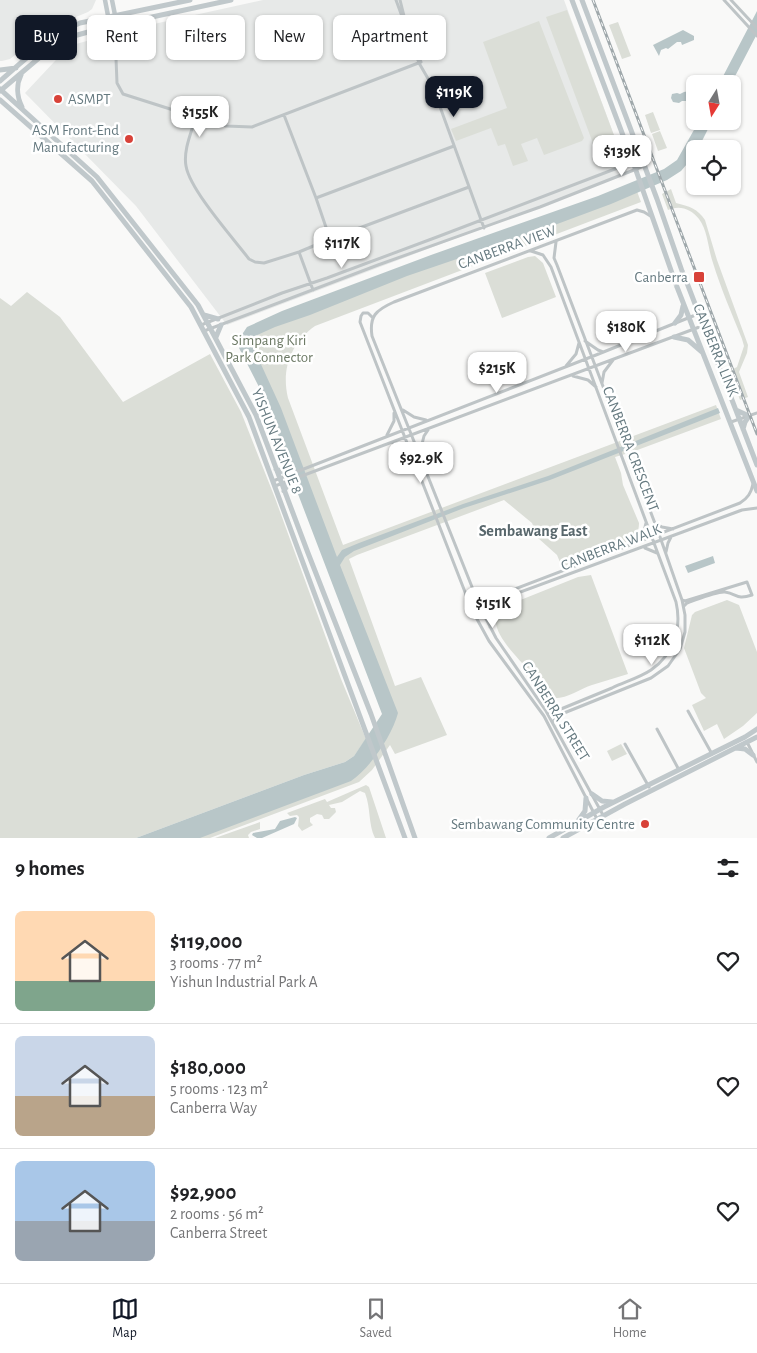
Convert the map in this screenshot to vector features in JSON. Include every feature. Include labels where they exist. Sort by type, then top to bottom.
[{"type":"main road","points":[[104,0],[108,15]]},
{"type":"main road","points":[[112,0],[116,15]]},
{"type":"main road","points":[[121,15],[190,0]]},
{"type":"main road","points":[[156,16],[231,0]]},
{"type":"main road","points":[[572,0],[636,170],[673,276]]},
{"type":"main road","points":[[582,0],[645,166],[682,271]]},
{"type":"main road","points":[[150,9],[152,15]]},
{"type":"main road","points":[[0,81],[40,46],[64,30],[87,22]]},
{"type":"main road","points":[[0,90],[62,40],[87,33]]},
{"type":"main road","points":[[0,70],[16,68]]},
{"type":"main road","points":[[22,72],[18,82],[18,96],[23,110]]},
{"type":"main road","name":"YISHUN AVENUE 8","points":[[0,90],[97,176],[198,305],[210,325],[256,414],[280,481],[371,714],[415,838]]},
{"type":"main road","name":"YISHUN AVENUE 8","points":[[0,100],[92,181],[191,307],[201,325],[249,417],[405,838]]},
{"type":"main road","name":"CANBERRA LINK","points":[[687,283],[757,465]]},
{"type":"main road","name":"CANBERRA LINK","points":[[677,287],[757,491]]},
{"type":"main road","points":[[675,323],[681,315],[684,304]]},
{"type":"main road","points":[[204,315],[218,319]]},
{"type":"main road","points":[[216,337],[221,324]]},
{"type":"main road","points":[[674,337],[688,340],[702,352]]},
{"type":"main road","points":[[736,410],[749,416],[743,430]]},
{"type":"main road","points":[[276,468],[289,477],[284,491]]},
{"type":"main road","points":[[549,838],[615,802],[736,748],[757,729]]},
{"type":"main road","points":[[563,838],[680,770],[746,739],[757,737]]},
{"type":"main road","points":[[736,748],[745,749],[753,755]]},
{"type":"main road","points":[[592,794],[604,802],[615,802]]},
{"type":"main road","points":[[576,823],[585,811],[586,798]]},
{"type":"street","points":[[396,0],[420,63],[430,82],[484,228]]},
{"type":"street","points":[[400,0],[406,24],[420,63]]},
{"type":"street","points":[[724,0],[757,36]]},
{"type":"street","points":[[731,0],[757,28]]},
{"type":"street","points":[[117,60],[118,83],[123,94],[226,126],[248,127],[420,63]]},
{"type":"street","points":[[284,115],[330,239]]},
{"type":"street","points":[[196,116],[186,156],[186,166],[198,192],[214,215],[249,259],[255,262],[264,263],[299,252],[469,187]]},
{"type":"street","points":[[316,198],[454,146]]},
{"type":"street","points":[[204,331],[218,319],[282,293],[311,284],[642,159]]},
{"type":"street","points":[[201,325],[221,324],[378,265],[484,228],[645,166]]},
{"type":"street","name":"CANBERRA VIEW","points":[[373,318],[380,309],[394,302],[637,210],[652,217]]},
{"type":"street","name":"CANBERRA CRESCENT","points":[[553,722],[558,716],[651,678],[668,666],[680,649],[685,632],[684,606],[666,553],[554,258],[556,241]]},
{"type":"street","name":"CANBERRA CRESCENT","points":[[529,250],[539,252],[547,258],[659,554],[679,614],[679,624],[673,645],[663,659],[651,670],[546,714]]},
{"type":"street","points":[[299,252],[313,290]]},
{"type":"street","points":[[563,300],[565,296],[568,296]]},
{"type":"street","name":"CANBERRA STREET","points":[[596,819],[546,714],[490,627],[480,607],[372,336],[373,318],[368,312],[364,313],[361,316],[360,322],[472,610],[489,641],[546,714],[553,722],[603,816]]},
{"type":"street","points":[[274,483],[306,467],[698,314]]},
{"type":"street","points":[[289,477],[308,474],[413,436],[702,326]]},
{"type":"street","points":[[585,341],[604,352]]},
{"type":"street","points":[[566,366],[576,354],[579,343]]},
{"type":"street","points":[[602,384],[604,372],[614,359]]},
{"type":"street","points":[[572,376],[588,380],[596,388]]},
{"type":"street","points":[[402,409],[414,416],[427,420]]},
{"type":"street","points":[[387,435],[394,421],[394,410]]},
{"type":"street","points":[[731,422],[757,413]]},
{"type":"street","points":[[419,453],[424,436],[429,429]]},
{"type":"street","points":[[391,444],[398,444],[412,454]]},
{"type":"street","name":"CANBERRA WALK","points":[[470,604],[652,538],[740,503],[748,498],[753,481]]},
{"type":"street","name":"CANBERRA WALK","points":[[472,610],[742,510],[757,508]]},
{"type":"street","points":[[653,521],[662,527],[675,529]]},
{"type":"street","points":[[633,545],[643,536],[646,522]]},
{"type":"street","points":[[666,553],[672,536]]},
{"type":"street","points":[[644,547],[659,554]]},
{"type":"street","points":[[682,600],[685,601],[747,582],[752,595],[742,598],[725,592],[687,603],[684,606]]},
{"type":"street","points":[[490,627],[490,616],[498,601]]},
{"type":"street","points":[[688,711],[712,754]]},
{"type":"street","points":[[657,729],[680,770]]},
{"type":"street","points":[[746,739],[757,762]]},
{"type":"street","points":[[625,744],[650,788]]},
{"type":"shaded area","points":[[0,0],[96,0],[92,9],[77,17],[77,15],[15,15],[15,55],[10,59],[0,61]]},
{"type":"shaded area","points":[[263,0],[564,0],[628,173],[227,325],[136,206],[25,93],[56,60],[77,60],[77,44],[87,41],[87,60],[156,60],[156,24],[166,21],[166,60],[245,60],[245,15],[195,15]]},
{"type":"shaded area","points":[[757,11],[757,34],[736,75],[724,75]]},
{"type":"shaded area","points":[[683,30],[694,36],[694,40],[682,45],[681,42],[677,42],[668,49],[661,50],[659,56],[653,45]]},
{"type":"shaded area","points":[[686,92],[686,101],[673,102],[672,94]]},
{"type":"shaded area","points":[[694,130],[708,130],[702,140],[688,140]]},
{"type":"shaded area","points":[[686,144],[686,165],[667,180],[611,204],[533,233],[407,276],[275,327],[252,339],[254,349],[281,408],[337,557],[342,550],[359,543],[463,504],[548,476],[718,408],[720,413],[550,480],[464,508],[354,551],[345,557],[340,565],[398,713],[391,732],[373,760],[351,781],[200,838],[136,838],[304,775],[345,762],[354,756],[382,714],[298,494],[285,450],[258,385],[239,348],[241,336],[247,327],[282,311],[431,255],[598,196],[664,169],[677,160]]},
{"type":"shaded area","points":[[713,556],[715,563],[688,573],[685,566]]},
{"type":"shaded area","points":[[297,818],[294,824],[262,838],[252,835],[253,833],[275,829],[280,821]]},
{"type":"green space","points":[[567,10],[615,138],[594,146],[546,17]]},
{"type":"green space","points":[[539,21],[584,138],[582,141],[544,155],[537,138],[521,144],[528,161],[513,166],[505,144],[498,146],[491,128],[456,141],[451,129],[507,108],[483,42]]},
{"type":"green space","points":[[618,22],[631,56],[622,59],[609,25]]},
{"type":"green space","points":[[653,112],[660,130],[651,133],[645,115]]},
{"type":"green space","points":[[660,131],[667,148],[658,151],[652,134]]},
{"type":"green space","name":"Simpang Kiri Park Connector","points":[[635,186],[641,202],[315,326],[300,340],[290,358],[286,377],[288,398],[343,545],[716,405],[721,419],[615,457],[623,485],[639,523],[637,532],[634,537],[627,541],[562,567],[557,555],[538,538],[532,523],[504,500],[349,559],[395,686],[421,677],[447,735],[395,754],[390,745],[372,770],[359,782],[210,838],[173,838],[356,771],[388,707],[245,348],[251,331]]},
{"type":"green space","points":[[671,189],[676,203],[693,208],[705,220],[717,260],[748,345],[747,353],[739,372],[748,397],[740,400],[729,371],[737,367],[744,346],[742,339],[716,273],[702,224],[689,210],[677,208],[668,210],[662,194]]},
{"type":"green space","points":[[535,256],[543,263],[556,297],[502,318],[485,273]]},
{"type":"green space","points":[[27,292],[60,317],[123,402],[210,354],[241,412],[275,498],[341,679],[366,739],[354,756],[345,762],[304,775],[136,838],[0,838],[0,298],[11,306]]},
{"type":"green space","points":[[591,575],[628,674],[562,697],[548,697],[541,691],[528,670],[503,640],[498,631],[497,614],[503,607],[578,577]]},
{"type":"green space","points":[[727,600],[739,605],[757,652],[757,713],[743,726],[724,739],[717,724],[704,731],[692,705],[706,698],[701,693],[684,648],[692,615],[695,612]]},
{"type":"green space","points":[[621,744],[627,754],[612,761],[607,751]]},
{"type":"green space","points":[[366,785],[369,787],[386,838],[375,838],[371,827],[367,799],[365,793],[360,791],[342,802],[329,805],[331,808],[335,808],[336,812],[329,819],[324,819],[322,815],[317,814],[310,818],[310,822],[313,825],[302,831],[298,826],[299,817],[297,815],[290,816],[287,813],[325,799],[327,802]]},
{"type":"green space","points":[[260,822],[260,829],[251,832],[248,835],[249,838],[215,838]]},
{"type":"tunnel","points":[[682,271],[687,283]]},
{"type":"tunnel","points":[[673,276],[677,287]]},
{"type":"railway","points":[[593,0],[757,434]]},
{"type":"place","name":"ASMPT","points":[[58,99]]},
{"type":"place","name":"ASM Front-End Manufacturing","points":[[129,139]]},
{"type":"place","name":"Canberra","points":[[699,277]]},
{"type":"place","name":"Sembawang Community Centre","points":[[645,824]]},
{"type":"district","name":"Sembawang East","points":[[533,530]]}]
